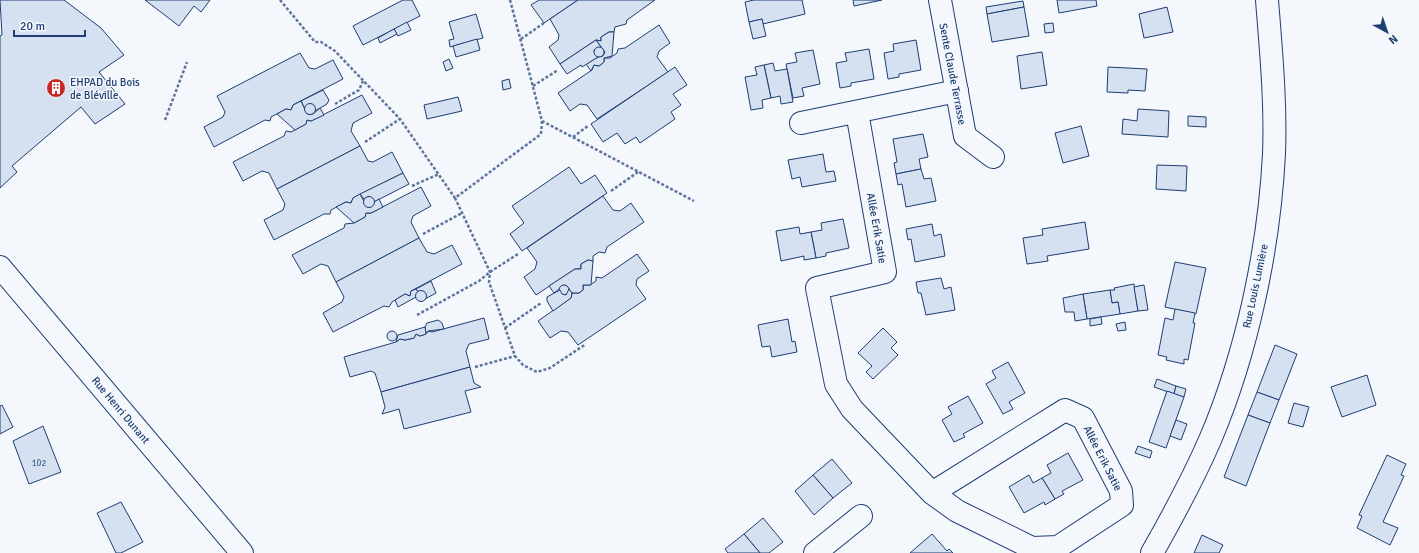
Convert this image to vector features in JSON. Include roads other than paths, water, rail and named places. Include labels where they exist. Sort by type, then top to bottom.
[{"type":"street","name":"Sente Claude Terrasse","points":[[940,0],[965,136],[993,157]]},
{"type":"street","name":"Rue Louis Lumière","points":[[1152,553],[1179,504],[1210,439],[1237,363],[1254,294],[1266,236],[1274,154],[1273,62],[1267,0]]},
{"type":"street","points":[[801,123],[956,91]]},
{"type":"street","name":"Allée Erik Satie","points":[[857,112],[884,272],[817,288],[836,384],[852,409],[932,493],[957,511],[1032,548],[1058,547],[1122,505],[1121,490],[1083,418],[1065,410],[932,493]]},
{"type":"street","name":"Rue Henri Dunant","points":[[0,267],[242,553]]},
{"type":"street","points":[[815,553],[861,516]]},
{"type":"place","name":"EHPAD du Bois de Bléville","points":[[56,88]]}]
